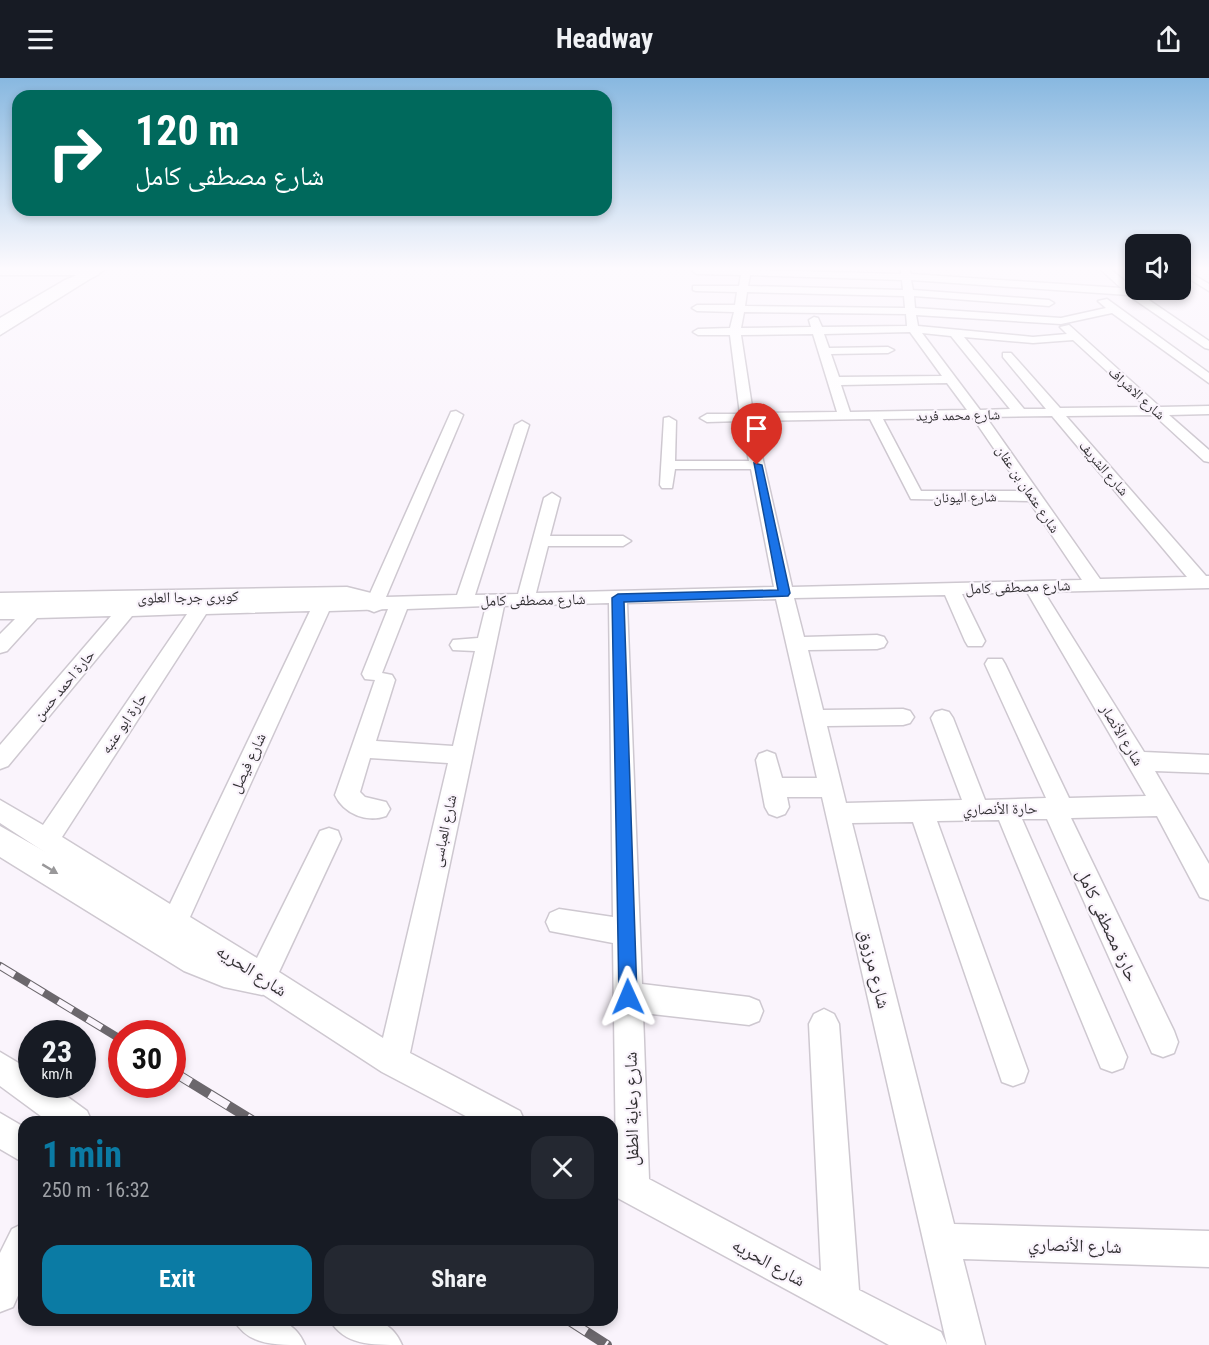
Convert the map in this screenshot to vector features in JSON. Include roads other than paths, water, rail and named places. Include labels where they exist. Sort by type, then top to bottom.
[{"type":"street","name":"شارع مرزوق","points":[[736,326],[747,418],[784,593],[966,1345]]},
{"type":"street","points":[[816,326],[845,416]]},
{"type":"street","name":"شارع الاشراف","points":[[1065,326],[1074,337],[1209,458]]},
{"type":"street","points":[[1137,326],[1209,379]]},
{"type":"street","points":[[1180,326],[1209,346]]},
{"type":"street","points":[[698,332],[913,329],[1033,340],[1074,337]]},
{"type":"street","name":"شارع عثمان بن عفان","points":[[913,329],[977,414],[1094,584]]},
{"type":"street","points":[[954,332],[1021,414]]},
{"type":"street","points":[[824,351],[888,350]]},
{"type":"street","name":"شارع الشريف","points":[[1006,355],[1205,582]]},
{"type":"street","points":[[833,381],[951,380]]},
{"type":"street","name":"شارع محمد فريد","points":[[707,418],[1209,410]]},
{"type":"street","points":[[374,604],[456,415]]},
{"type":"street","name":"شارع اليونان","points":[[875,416],[916,496],[1033,496]]},
{"type":"street","points":[[667,485],[669,421]]},
{"type":"street","points":[[464,601],[522,425]]},
{"type":"street","points":[[668,465],[757,465]]},
{"type":"street","points":[[525,600],[552,498]]},
{"type":"street","points":[[542,541],[623,541]]},
{"type":"street","name":"شارع مصطفى كامل","points":[[0,613],[1205,582]]},
{"type":"street","name":"شارع الأنصار","points":[[1031,585],[1205,875]]},
{"type":"street","points":[[951,589],[975,641]]},
{"type":"street","name":"كوبرى جرجا العلوى","points":[[0,601],[347,594],[367,599],[374,604]]},
{"type":"street","name":"شارع رعاية الطفل","points":[[618,598],[628,997],[622,1182]]},
{"type":"street","name":"شارع العباسى","points":[[393,1061],[496,601]]},
{"type":"street","points":[[378,809],[359,806],[347,795],[400,603]]},
{"type":"street","name":"شارع فيصل","points":[[175,921],[322,605]]},
{"type":"street","name":"حارة ابو عنبه","points":[[47,839],[201,608]]},
{"type":"street","name":"حارة احمد حسن","points":[[0,760],[127,609]]},
{"type":"street","points":[[0,646],[32,612]]},
{"type":"street","points":[[797,644],[877,642]]},
{"type":"street","points":[[460,645],[486,644]]},
{"type":"street","name":"حارة مصطفى كامل","points":[[995,664],[1162,1042]]},
{"type":"street","points":[[814,718],[903,717]]},
{"type":"street","points":[[942,718],[978,810]]},
{"type":"street","points":[[361,749],[461,754]]},
{"type":"street","name":"حارة الأنصاري","points":[[767,760],[775,798],[834,800],[921,811],[1163,806]]},
{"type":"street","points":[[1138,761],[1209,764]]},
{"type":"street","points":[[1006,809],[1112,1058]]},
{"type":"street","name":"شارع الحريه","points":[[0,810],[393,1061],[498,1116]]},
{"type":"street","points":[[921,811],[1013,1071]]},
{"type":"street","points":[[0,840],[197,958],[224,969],[262,976],[329,838]]},
{"type":"street","points":[[559,922],[626,932]]},
{"type":"street","points":[[628,997],[749,1011]]},
{"type":"street","points":[[824,1024],[842,1301]]},
{"type":"street","points":[[0,1067],[68,1116]]},
{"type":"street","name":"شارع الحريه","points":[[622,1182],[928,1345]]},
{"type":"street","name":"شارع الأنصاري","points":[[940,1241],[1209,1249]]},
{"type":"street","points":[[0,1294],[18,1254]]},
{"type":"street","points":[[261,1326],[286,1345]]},
{"type":"street","points":[[357,1326],[383,1345]]},
{"type":"railway","points":[[0,966],[108,1032]]},
{"type":"railway","points":[[186,1080],[245,1116]]},
{"type":"railway","points":[[577,1326],[607,1345]]}]
